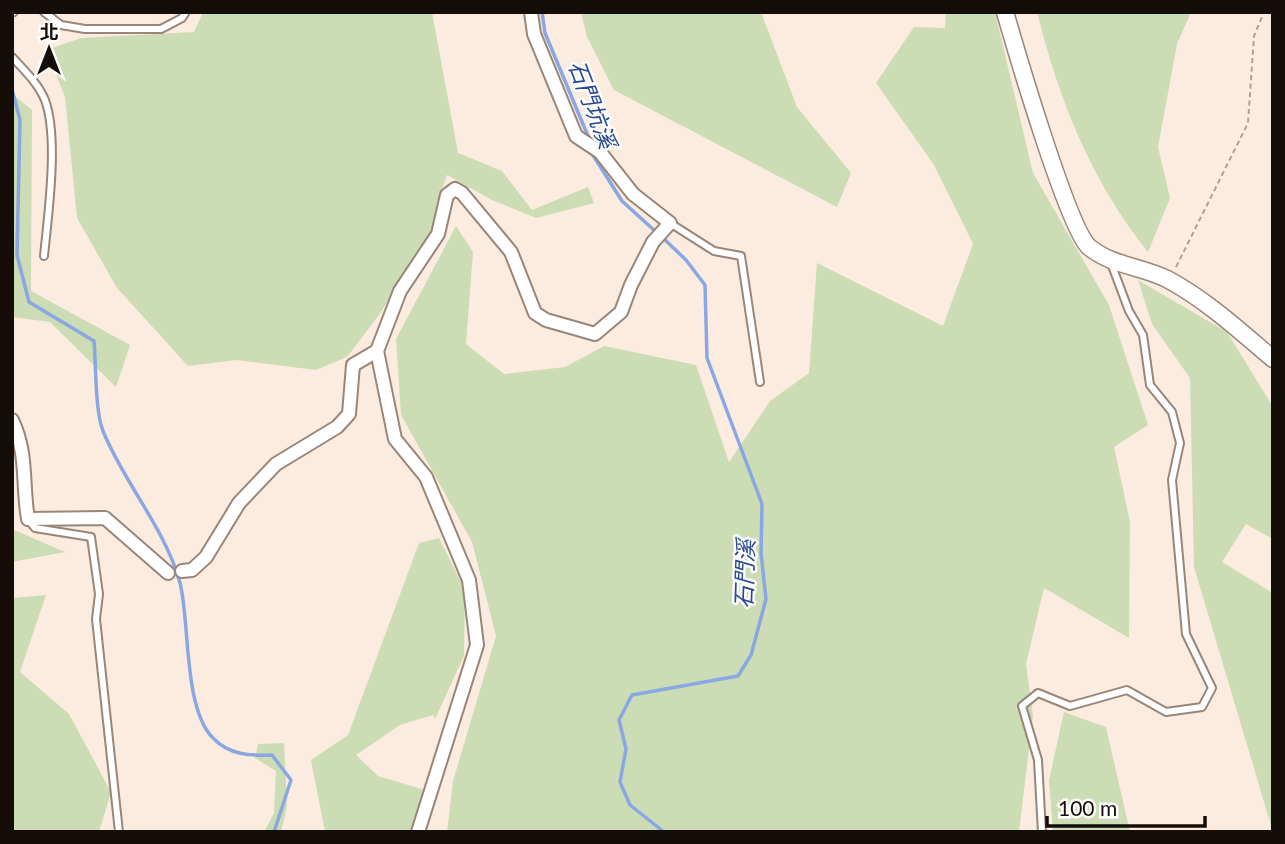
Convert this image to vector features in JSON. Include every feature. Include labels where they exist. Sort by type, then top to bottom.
[{"type":"street","points":[[418,832],[477,645],[469,580],[426,477],[395,439],[377,351],[400,292],[438,234],[447,195],[455,189],[462,193],[511,252],[535,313],[546,320],[595,334],[621,312],[631,285],[655,240],[667,226],[633,194],[600,152],[576,136],[534,34],[531,12]]},
{"type":"street","points":[[1005,12],[1079,232],[1087,245],[1111,262],[1145,269],[1170,281],[1229,322],[1273,359]]},
{"type":"street","points":[[182,571],[192,570],[206,557],[239,503],[276,464],[329,433],[349,414],[353,365],[377,351]]},
{"type":"street","points":[[12,420],[22,440],[28,519],[105,518],[168,573]]},
{"type":"lane","points":[[44,12],[61,25],[85,29],[161,29],[182,18],[186,12]]},
{"type":"lane","points":[[12,57],[34,82],[45,101],[51,177],[44,256]]},
{"type":"lane","points":[[667,226],[714,251],[741,256],[760,382]]},
{"type":"lane","points":[[1042,832],[1038,760],[1022,706],[1038,693],[1070,706],[1127,690],[1167,712],[1202,707],[1212,688],[1186,634],[1172,480],[1180,443],[1172,412],[1150,385],[1143,335],[1129,311],[1111,262]]},
{"type":"lane","points":[[28,519],[35,528],[91,537],[99,594],[96,619],[119,832]]},
{"type":"lane","points":[[168,573],[182,571]]},
{"type":"path","points":[[1170,281],[1248,123],[1254,36],[1264,12]]},
{"type":"green space","points":[[203,12],[432,12],[458,153],[502,171],[532,210],[588,187],[594,203],[536,218],[492,200],[447,175],[437,202],[433,227],[379,315],[347,357],[316,370],[237,360],[188,366],[117,288],[77,218],[65,97],[46,50],[81,38],[194,32]]},
{"type":"green space","points":[[581,12],[761,12],[797,107],[851,173],[837,207],[614,90],[587,37]]},
{"type":"green space","points":[[946,12],[995,12],[1033,173],[1109,305],[1148,425],[1114,447],[1130,522],[1129,638],[1044,588],[1026,664],[1033,716],[1019,832],[447,832],[453,781],[496,636],[472,542],[401,415],[396,339],[456,226],[473,252],[466,344],[504,374],[565,367],[604,346],[696,365],[729,462],[770,401],[809,373],[817,263],[943,326],[973,244],[934,165],[876,83],[914,27],[945,28]]},
{"type":"green space","points":[[1037,12],[1191,12],[1177,44],[1158,147],[1170,198],[1148,252],[1110,197],[1079,138],[1056,77]]},
{"type":"green space","points":[[12,94],[32,110],[31,291],[130,345],[116,387],[50,322],[12,317]]},
{"type":"green space","points":[[1138,280],[1227,332],[1273,407],[1273,539],[1246,524],[1222,562],[1273,593],[1273,832],[1194,567],[1190,378],[1152,324]]},
{"type":"green space","points":[[12,529],[65,552],[12,562]]},
{"type":"green space","points":[[439,538],[465,590],[464,656],[435,719],[433,715],[400,725],[356,755],[378,776],[425,790],[415,832],[325,832],[311,760],[348,735],[419,543]]},
{"type":"green space","points":[[46,595],[20,672],[69,714],[111,792],[99,832],[12,832],[12,598]]},
{"type":"green space","points":[[1064,712],[1106,727],[1130,832],[1053,832],[1049,780]]},
{"type":"green space","points":[[284,743],[287,806],[281,832],[264,832],[274,813],[276,771],[255,758],[258,744]]},
{"type":"waterway","name":"石門坑溪","points":[[542,12],[545,33],[590,141]]},
{"type":"waterway","points":[[12,89],[20,120],[17,255],[29,302],[94,341],[100,423],[122,469],[165,543],[180,583],[192,686],[203,724],[213,738],[226,748],[248,755],[272,755],[291,780],[274,832]]},
{"type":"waterway","name":"石門坑溪","points":[[591,152],[622,201],[656,232]]},
{"type":"waterway","name":"石門溪","points":[[662,237],[686,260],[705,285],[707,358],[762,504],[761,553],[766,599],[751,655],[738,676],[632,695],[619,720],[626,749],[620,782],[630,805],[664,832]]}]
